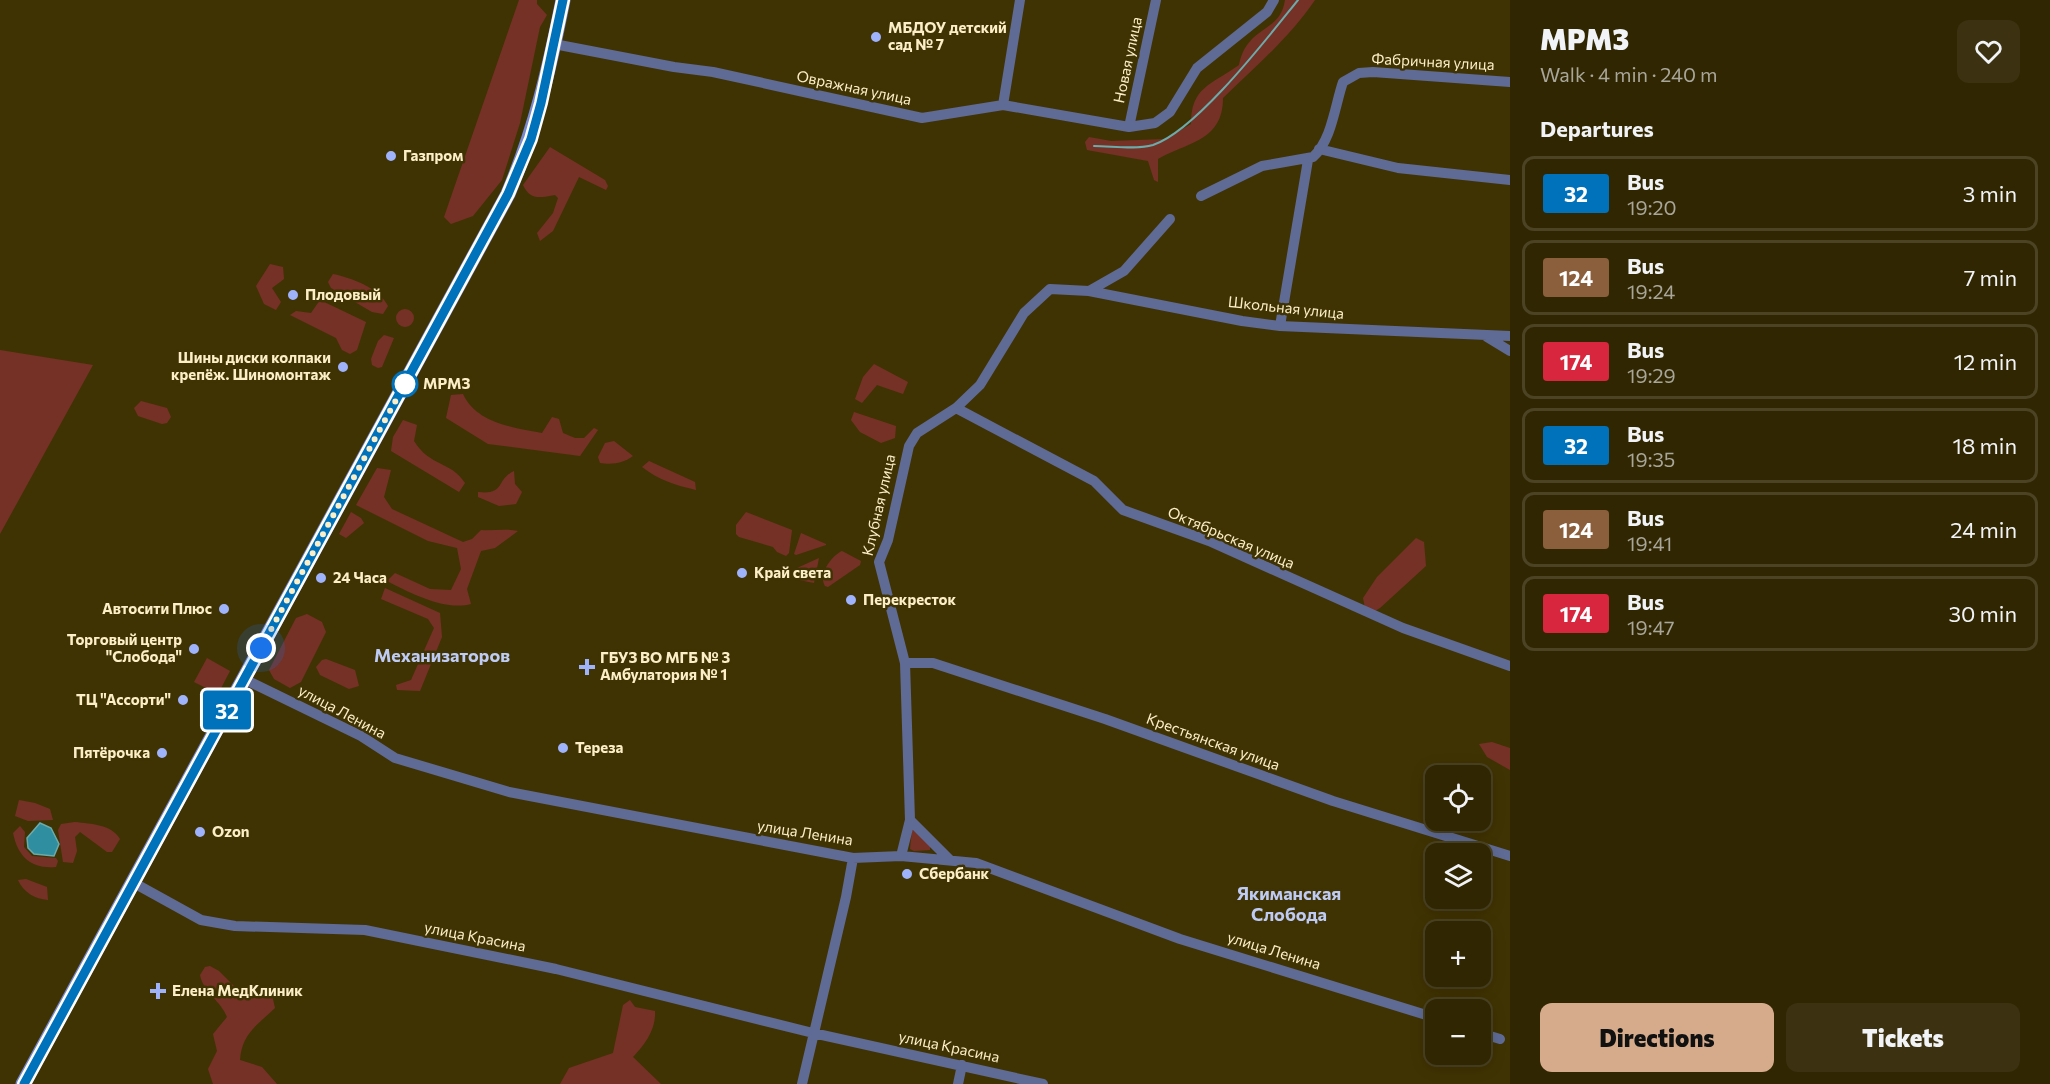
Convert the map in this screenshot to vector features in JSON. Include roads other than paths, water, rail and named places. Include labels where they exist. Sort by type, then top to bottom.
[{"type":"main road","points":[[24,1084],[508,194],[531,139],[563,0]]},
{"type":"street","points":[[1003,105],[1020,0]]},
{"type":"street","name":"Новая улица","points":[[1129,127],[1156,0]]},
{"type":"street","name":"Овражная улица","points":[[554,44],[674,67],[713,72],[922,118],[1003,105],[1129,127],[1155,123],[1170,112],[1197,68],[1267,12],[1274,0]]},
{"type":"street","name":"Фабричная улица","points":[[1308,160],[1319,149],[1334,114],[1342,82],[1359,73],[1373,72],[1510,82]]},
{"type":"street","points":[[1319,149],[1398,168],[1510,180]]},
{"type":"street","points":[[1201,196],[1262,166],[1308,160],[1280,326]]},
{"type":"street","points":[[1089,291],[1125,271],[1170,219]]},
{"type":"street","name":"Школьная улица","points":[[1050,289],[1089,291],[1242,321],[1280,326],[1510,336]]},
{"type":"street","name":"Клубная улица","points":[[901,856],[910,820],[905,663],[879,562],[888,540],[909,446],[917,433],[956,408],[980,385],[1024,313],[1050,289]]},
{"type":"street","name":"Школьная улица","points":[[1486,336],[1510,351]]},
{"type":"street","name":"Октябрьская улица","points":[[956,408],[1094,481],[1123,510],[1209,542],[1403,628],[1510,666]]},
{"type":"street","name":"Крестьянская улица","points":[[905,663],[933,663],[1105,719],[1333,801],[1510,856]]},
{"type":"street","name":"улица Ленина","points":[[244,679],[361,736],[395,758],[509,792],[853,858],[901,856],[976,863],[1180,939],[1425,1015]]},
{"type":"street","points":[[910,820],[950,860]]},
{"type":"street","points":[[802,1084],[853,858]]},
{"type":"street","name":"улица Красина","points":[[134,883],[201,920],[235,926],[365,930],[556,969],[813,1033],[1043,1084]]},
{"type":"street","points":[[1491,1036],[1500,1039]]},
{"type":"street","points":[[958,1084],[962,1065]]},
{"type":"water","points":[[40,823],[51,828],[59,844],[54,856],[34,854],[28,848],[27,838]]},
{"type":"waterway","points":[[1094,146],[1132,148],[1153,145],[1190,122],[1230,81],[1298,0]]},
{"type":"place","name":"МБДОУ детский сад № 7","points":[[876,37]]},
{"type":"place","name":"Газпром","points":[[391,156]]},
{"type":"place","name":"Плодовый","points":[[293,295]]},
{"type":"place","name":"Шины диски колпаки крепёж. Шиномонтаж","points":[[343,367]]},
{"type":"place","name":"МРМЗ","points":[[405,384]]},
{"type":"place","name":"Край света","points":[[742,573]]},
{"type":"place","name":"24 Часа","points":[[321,578]]},
{"type":"place","name":"Перекресток","points":[[851,600]]},
{"type":"place","name":"Автосити Плюс","points":[[224,609]]},
{"type":"place","name":"Торговый центр \"Слобода\"","points":[[194,649]]},
{"type":"place","name":"ГБУЗ ВО МГБ № 3 Амбулатория № 1","points":[[587,667]]},
{"type":"place","name":"ТЦ \"Ассорти\"","points":[[183,700]]},
{"type":"place","name":"Тереза","points":[[563,748]]},
{"type":"place","name":"Пятёрочка","points":[[162,753]]},
{"type":"place","name":"Ozon","points":[[200,832]]},
{"type":"place","name":"Сбербанк","points":[[907,874]]},
{"type":"place","name":"Елена МедКлиник","points":[[158,991]]},
{"type":"district","name":"Механизаторов","points":[[442,656]]},
{"type":"district","name":"Якиманская Слобода","points":[[1289,904]]}]
